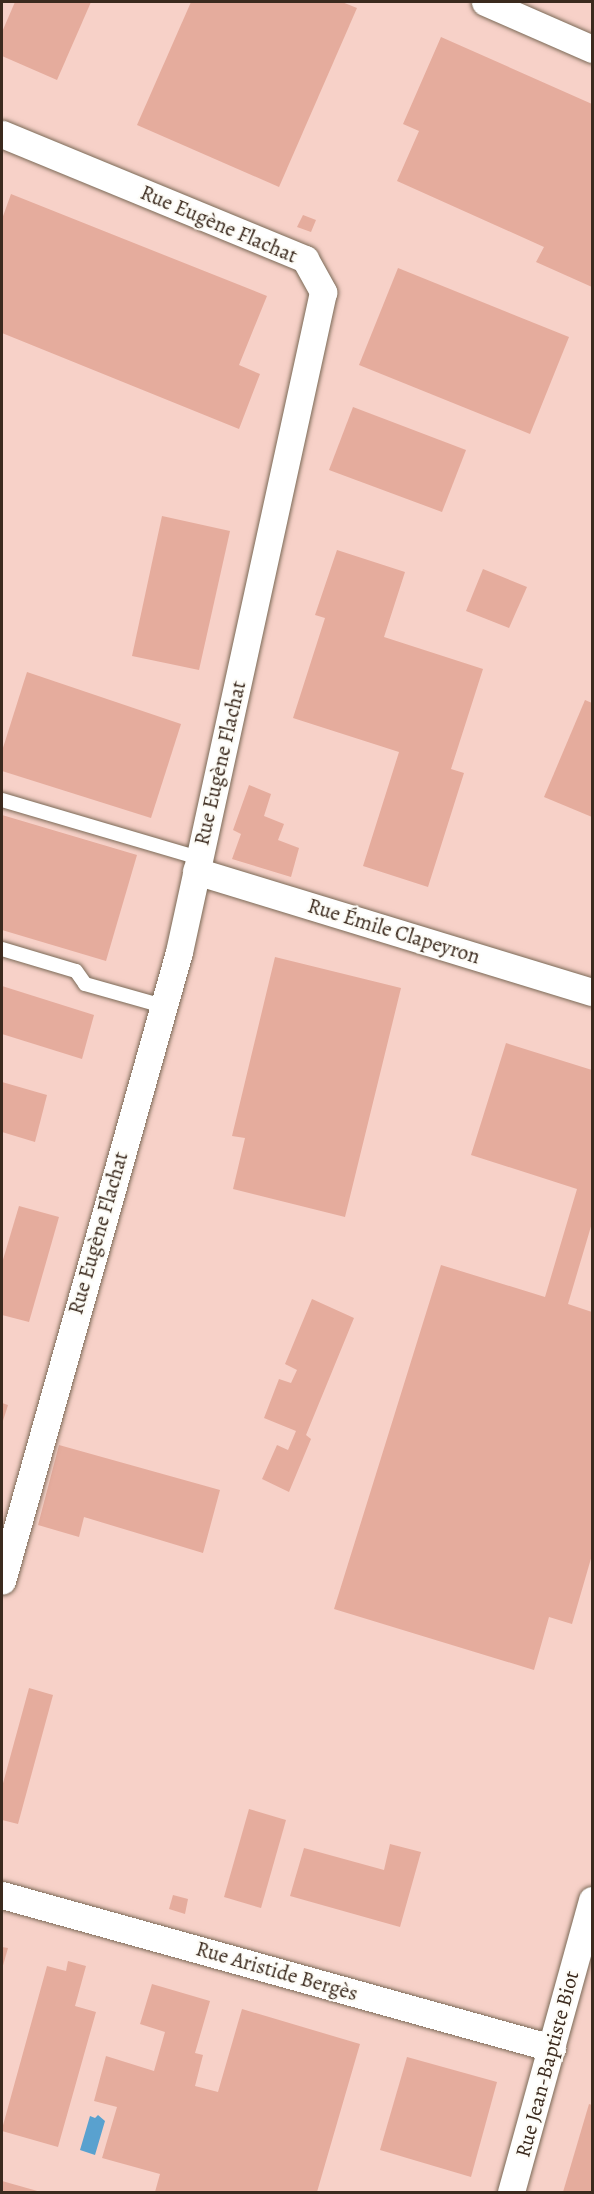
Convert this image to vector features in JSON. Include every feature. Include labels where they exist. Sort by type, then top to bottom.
[{"type":"street","points":[[485,2],[592,49]]},
{"type":"street","name":"Rue Eugène Flachat","points":[[2,134],[306,259],[323,292],[179,952],[2,1581]]},
{"type":"street","name":"Rue Émile Clapeyron","points":[[197,864],[592,992]]},
{"type":"street","name":"Rue Aristide Bergès","points":[[2,1895],[552,2048]]},
{"type":"street","name":"Rue Jean-Baptiste Biot","points":[[511,2193],[592,1900]]},
{"type":"lane","points":[[2,800],[197,864]]},
{"type":"lane","points":[[2,949],[76,971],[85,984],[163,1006]]},
{"type":"shaded area","points":[[2,2],[592,2],[592,2192],[2,2192]]},
{"type":"water","points":[[98,2115],[105,2121],[95,2155],[80,2150],[90,2116],[95,2118]]},
{"type":"building","points":[[15,2],[91,2],[57,80],[2,56],[2,32]]},
{"type":"building","points":[[191,2],[342,2],[357,8],[279,187],[137,125]]},
{"type":"building","points":[[441,37],[592,104],[592,287],[536,262],[544,247],[397,181],[419,131],[403,124]]},
{"type":"building","points":[[11,194],[267,296],[239,365],[260,374],[239,429],[2,333],[2,219]]},
{"type":"building","points":[[303,215],[316,220],[311,232],[297,227]]},
{"type":"building","points":[[398,268],[569,337],[530,434],[359,365]]},
{"type":"building","points":[[353,407],[466,450],[442,512],[329,470]]},
{"type":"building","points":[[162,516],[230,531],[199,670],[132,656]]},
{"type":"building","points":[[337,550],[405,572],[384,637],[483,669],[451,769],[464,773],[428,887],[363,866],[399,752],[293,718],[325,618],[315,615]]},
{"type":"building","points":[[483,569],[527,587],[509,628],[466,611]]},
{"type":"building","points":[[27,672],[181,724],[151,818],[2,771],[2,751]]},
{"type":"building","points":[[585,700],[592,703],[592,817],[544,797]]},
{"type":"building","points":[[249,785],[271,794],[264,816],[284,824],[278,840],[299,848],[291,877],[232,859],[241,834],[233,830]]},
{"type":"building","points":[[2,815],[137,855],[106,961],[2,930]]},
{"type":"building","points":[[275,957],[401,988],[345,1217],[233,1189],[245,1138],[232,1136]]},
{"type":"building","points":[[2,986],[94,1015],[82,1059],[2,1034]]},
{"type":"building","points":[[506,1043],[592,1070],[592,1223],[568,1304],[592,1312],[592,1555],[572,1624],[549,1617],[534,1670],[334,1609],[441,1265],[545,1297],[577,1189],[471,1155]]},
{"type":"building","points":[[2,1082],[47,1095],[35,1142],[2,1132]]},
{"type":"building","points":[[19,1206],[59,1217],[29,1322],[2,1315],[2,1263]]},
{"type":"building","points":[[312,1299],[354,1318],[306,1435],[311,1439],[289,1492],[262,1479],[277,1445],[288,1450],[296,1431],[264,1418],[279,1379],[291,1383],[297,1370],[285,1364]]},
{"type":"building","points":[[2,1403],[8,1405],[2,1424]]},
{"type":"building","points":[[59,1445],[220,1490],[203,1553],[84,1517],[79,1537],[38,1525]]},
{"type":"building","points":[[29,1688],[53,1695],[18,1824],[2,1820],[2,1787]]},
{"type":"building","points":[[249,1809],[286,1820],[261,1908],[224,1897]]},
{"type":"building","points":[[390,1844],[421,1852],[400,1927],[290,1896],[304,1848],[384,1870]]},
{"type":"building","points":[[173,1895],[188,1899],[185,1914],[169,1909]]},
{"type":"building","points":[[2,1947],[8,1948],[2,1969]]},
{"type":"building","points":[[68,1961],[86,1966],[75,2006],[96,2012],[58,2147],[2,2131],[2,2129],[47,1966],[66,1971]]},
{"type":"building","points":[[152,1984],[210,2001],[195,2053],[203,2055],[195,2086],[218,2092],[242,2009],[360,2044],[317,2192],[155,2192],[160,2174],[102,2158],[117,2107],[94,2101],[106,2056],[154,2071],[165,2032],[140,2024]]},
{"type":"building","points":[[407,2057],[497,2082],[471,2177],[380,2150]]},
{"type":"building","points":[[589,2104],[592,2105],[592,2192],[563,2192]]},
{"type":"building","points":[[2,2181],[41,2192],[2,2192]]}]
